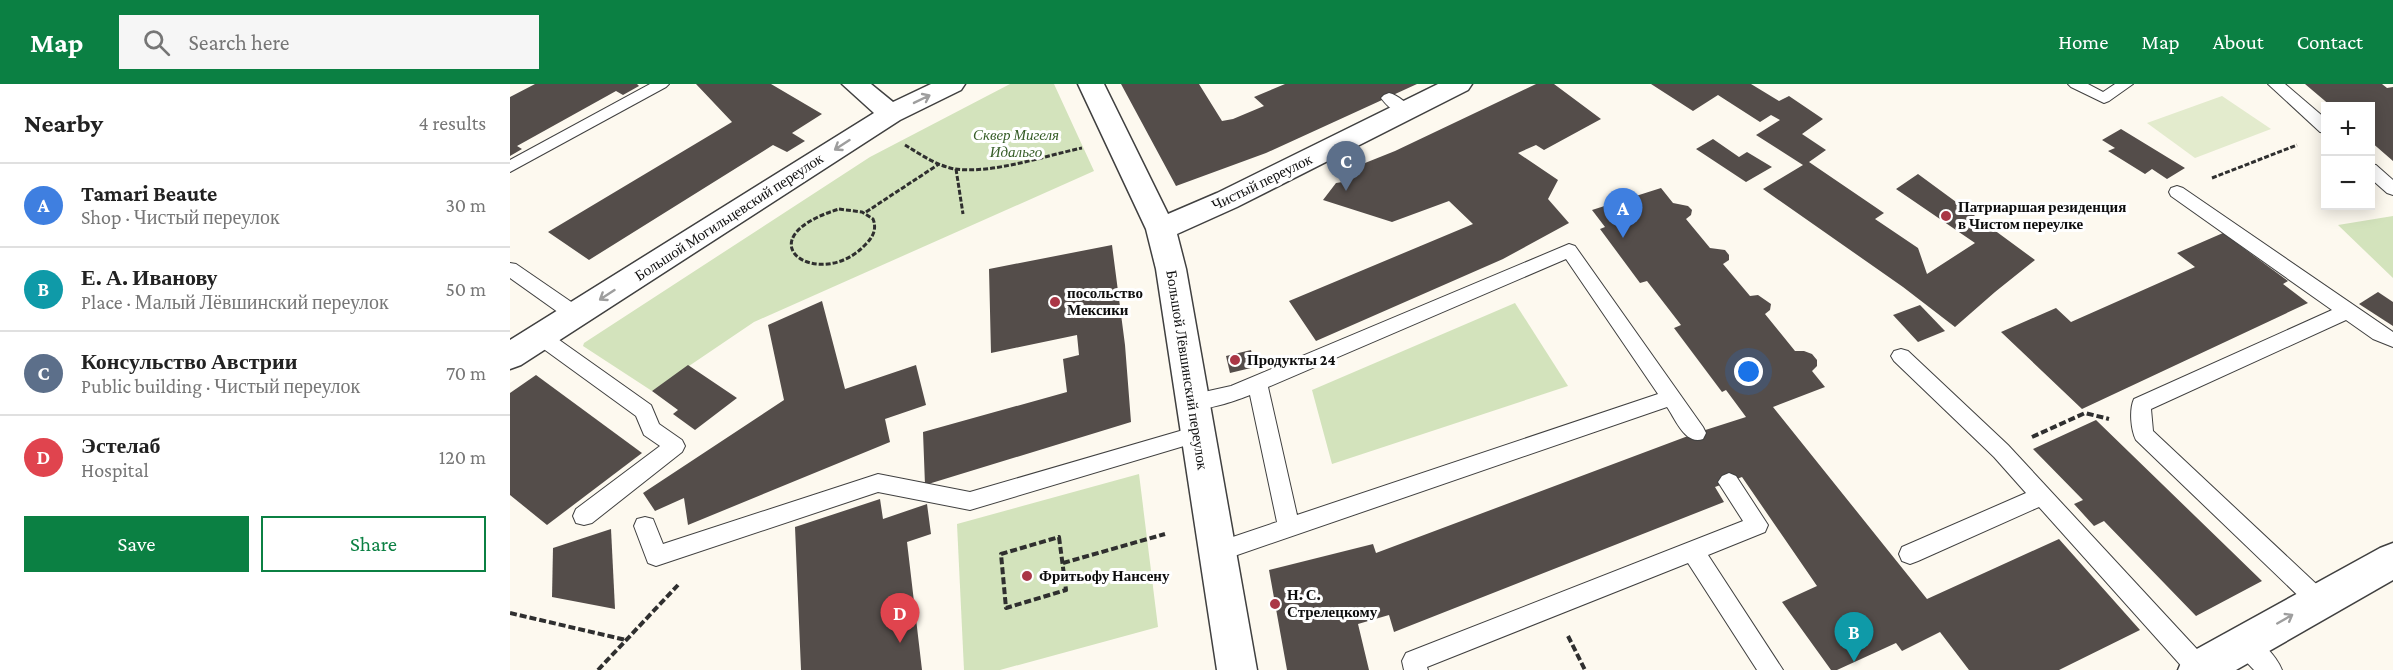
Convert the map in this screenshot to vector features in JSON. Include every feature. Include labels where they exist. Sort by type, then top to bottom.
[{"type":"street","points":[[855,84],[895,127]]},
{"type":"street","name":"Большой Могильцевский переулок","points":[[510,356],[895,127],[952,84]]},
{"type":"street","name":"Большой Лёвшинский переулок","points":[[1091,84],[1161,229],[1171,269],[1237,670]]},
{"type":"street","name":"Чистый переулок","points":[[1161,229],[1227,200],[1397,105],[1459,84]]},
{"type":"street","points":[[2199,669],[2393,560]]},
{"type":"lane","points":[[510,168],[661,84]]},
{"type":"lane","points":[[2076,84],[2104,98],[2125,84]]},
{"type":"lane","points":[[2276,84],[2321,124]]},
{"type":"lane","points":[[2375,173],[2393,189]]},
{"type":"lane","points":[[2177,192],[2347,311],[2393,340]]},
{"type":"lane","points":[[1193,402],[1234,393],[1257,384],[1569,250],[1696,433]]},
{"type":"lane","points":[[510,269],[576,315]]},
{"type":"lane","points":[[2319,601],[2143,434],[2141,405],[2347,311]]},
{"type":"lane","points":[[541,337],[644,411],[651,429],[675,446],[584,516]]},
{"type":"lane","points":[[1901,356],[2001,451],[2199,669]]},
{"type":"lane","points":[[1257,384],[1289,527]]},
{"type":"lane","points":[[1217,552],[1671,397]]},
{"type":"lane","points":[[645,526],[656,556],[878,483],[969,501],[1197,434]]},
{"type":"lane","points":[[1416,670],[1414,662],[1757,525],[1729,482]]},
{"type":"lane","points":[[1910,554],[2042,496]]},
{"type":"lane","points":[[1693,551],[1771,670]]},
{"type":"lane","points":[[2244,643],[2270,670]]},
{"type":"path","points":[[895,127],[939,164],[956,169],[980,168],[1090,146]]},
{"type":"path","points":[[2177,192],[2304,142]]},
{"type":"path","points":[[866,212],[874,220],[875,230],[859,251],[844,259],[812,264],[799,260],[792,252],[791,242],[797,231],[815,217],[839,209],[866,212],[939,164]]},
{"type":"path","points":[[956,169],[963,214]]},
{"type":"path","points":[[2001,451],[2085,413],[2142,428]]},
{"type":"path","points":[[1063,563],[1165,534]]},
{"type":"path","points":[[1059,537],[1063,563],[1066,590],[1006,608],[1001,554],[1059,537]]},
{"type":"path","points":[[598,670],[680,582]]},
{"type":"path","points":[[510,613],[626,640]]},
{"type":"green space","name":"Сквер Мигеля Идальго","points":[[1010,84],[1054,84],[1094,171],[754,322],[652,391],[583,346],[584,343],[870,157]]},
{"type":"green space","points":[[2222,96],[2271,129],[2195,158],[2147,123]]},
{"type":"green space","points":[[2393,216],[2393,278],[2338,225]]},
{"type":"green space","points":[[1515,303],[1568,386],[1332,464],[1312,390]]},
{"type":"green space","points":[[1139,474],[1158,627],[1000,670],[964,670],[957,524]]},
{"type":"building","points":[[535,84],[637,84],[639,86],[623,95],[616,91],[517,146],[522,149],[510,156],[510,97]]},
{"type":"building","points":[[696,84],[771,84],[822,114],[792,133],[805,141],[787,152],[773,145],[589,260],[548,232],[732,122]]},
{"type":"building","points":[[1121,84],[1199,84],[1222,121],[1233,119],[1264,106],[1254,97],[1285,84],[1417,84],[1266,153],[1176,186]]},
{"type":"building","points":[[1536,84],[1554,84],[1601,119],[1544,150],[1536,145],[1518,153],[1558,180],[1548,199],[1569,223],[1503,259],[1316,341],[1289,301],[1473,224],[1449,201],[1392,222],[1323,200],[1336,183],[1349,181],[1353,174],[1350,169],[1395,151]]},
{"type":"building","points":[[1651,84],[1751,84],[1779,101],[1789,96],[1823,119],[1802,134],[1826,150],[1809,162],[1884,213],[1875,219],[1918,248],[1927,274],[1975,243],[1896,189],[1918,174],[2035,260],[1955,327],[1903,287],[1763,189],[1803,165],[1756,135],[1780,120],[1771,115],[1760,122],[1718,95],[1693,111]]},
{"type":"building","points":[[2305,84],[2382,84],[2387,88],[2393,87],[2393,161],[2375,145],[2375,102],[2326,102]]},
{"type":"building","points":[[2121,129],[2185,168],[2167,179],[2152,169],[2145,174],[2108,151],[2115,148],[2102,140]]},
{"type":"building","points":[[1713,139],[1739,157],[1747,152],[1772,167],[1746,182],[1696,149]]},
{"type":"building","points":[[1661,188],[1673,203],[1688,206],[1692,210],[1691,215],[1686,219],[1710,248],[1725,250],[1729,255],[1729,260],[1723,264],[1750,296],[1758,295],[1771,304],[1770,310],[1765,314],[1795,351],[1812,354],[1817,360],[1817,366],[1812,371],[1825,387],[1773,407],[1927,599],[2059,539],[2140,630],[2059,670],[1969,670],[1940,632],[1902,651],[1896,643],[1837,670],[1831,670],[1782,602],[1817,586],[1742,477],[1715,487],[1724,502],[1394,632],[1389,615],[1358,624],[1369,670],[1287,670],[1269,570],[1373,544],[1376,553],[1696,433],[1746,417],[1726,390],[1722,392],[1674,328],[1681,325],[1647,281],[1640,283],[1600,229],[1605,227],[1592,210]]},
{"type":"building","points":[[2223,233],[2288,281],[2283,284],[2308,303],[2082,409],[2001,332],[2056,308],[2071,322],[2195,267],[2177,253]]},
{"type":"building","points":[[1112,245],[1125,345],[1131,422],[925,485],[923,432],[1067,392],[1063,359],[1079,355],[1077,335],[991,353],[989,269]]},
{"type":"building","points":[[2378,292],[2393,302],[2393,326],[2359,304]]},
{"type":"building","points":[[822,301],[845,389],[916,365],[926,405],[885,419],[890,442],[688,525],[684,498],[655,511],[643,493],[784,400],[768,325]]},
{"type":"building","points":[[1920,305],[1945,331],[1918,342],[1893,315]]},
{"type":"building","points":[[1251,350],[1255,367],[1230,373],[1226,356]]},
{"type":"building","points":[[688,365],[737,398],[695,430],[673,414],[678,410],[652,391]]},
{"type":"building","points":[[536,375],[642,453],[547,525],[510,495],[510,393]]},
{"type":"building","points":[[2096,420],[2262,581],[2196,616],[2104,521],[2094,526],[2074,504],[2083,500],[2033,449]]},
{"type":"building","points":[[880,499],[883,519],[927,504],[931,534],[907,542],[922,670],[801,670],[795,527]]},
{"type":"building","points":[[611,529],[615,609],[552,597],[553,548]]},
{"type":"place","name":"Консульство Австрии","points":[[1346,191]]},
{"type":"place","name":"Патриаршая резиденция в Чистом переулке","points":[[1946,216]]},
{"type":"place","name":"Tamari Beaute","points":[[1623,238]]},
{"type":"place","name":"посольство Мексики","points":[[1055,302]]},
{"type":"place","name":"Продукты 24","points":[[1235,360]]},
{"type":"place","name":"Фритьофу Нансену","points":[[1027,576]]},
{"type":"place","name":"Н. С. Стрелецкому","points":[[1275,604]]},
{"type":"place","name":"Эстелаб","points":[[900,643]]},
{"type":"place","name":"Е. А. Иванову","points":[[1854,662]]}]
